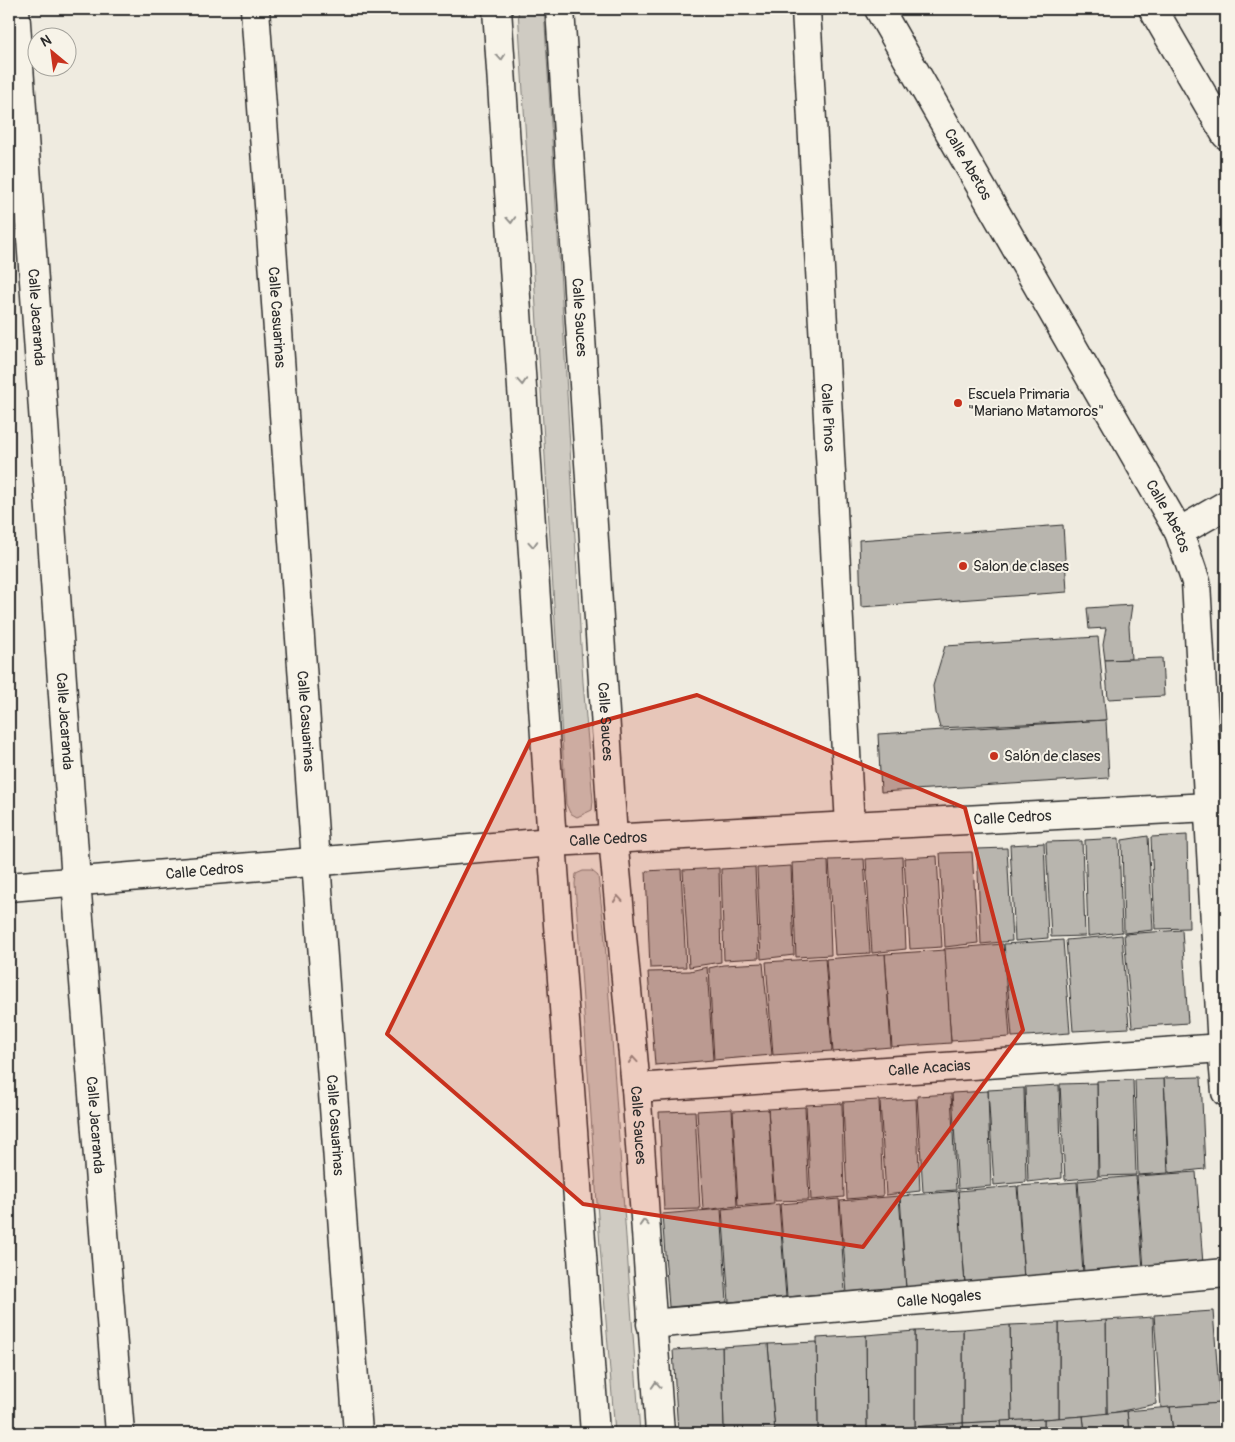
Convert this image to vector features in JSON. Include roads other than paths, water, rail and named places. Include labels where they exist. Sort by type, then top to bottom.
[{"type":"street","name":"Calle Jacaranda","points":[[15,9],[76,882],[120,1433]]},
{"type":"street","name":"Calle Casuarinas","points":[[255,9],[358,1433]]},
{"type":"street","points":[[498,9],[552,842],[595,1433]]},
{"type":"street","name":"Calle Sauces","points":[[560,9],[613,838],[636,1088],[660,1433]]},
{"type":"street","name":"Calle Pinos","points":[[806,9],[850,826]]},
{"type":"street","name":"Calle Abetos","points":[[879,9],[1179,532],[1196,582],[1226,1092]]},
{"type":"street","points":[[1153,9],[1226,135]]},
{"type":"street","points":[[1179,532],[1226,505]]},
{"type":"street","name":"Calle Cedros","points":[[9,886],[552,842],[1209,807]]},
{"type":"street","name":"Calle Acacias","points":[[636,1088],[1222,1048]]},
{"type":"street","name":"Calle Nogales","points":[[651,1324],[1226,1273]]},
{"type":"place","name":"Escuela Primaria \"Mariano Matamoros\"","points":[[958,403]]},
{"type":"place","name":"Salon de clases","points":[[963,566]]},
{"type":"place","name":"Salón de clases","points":[[994,756]]}]
